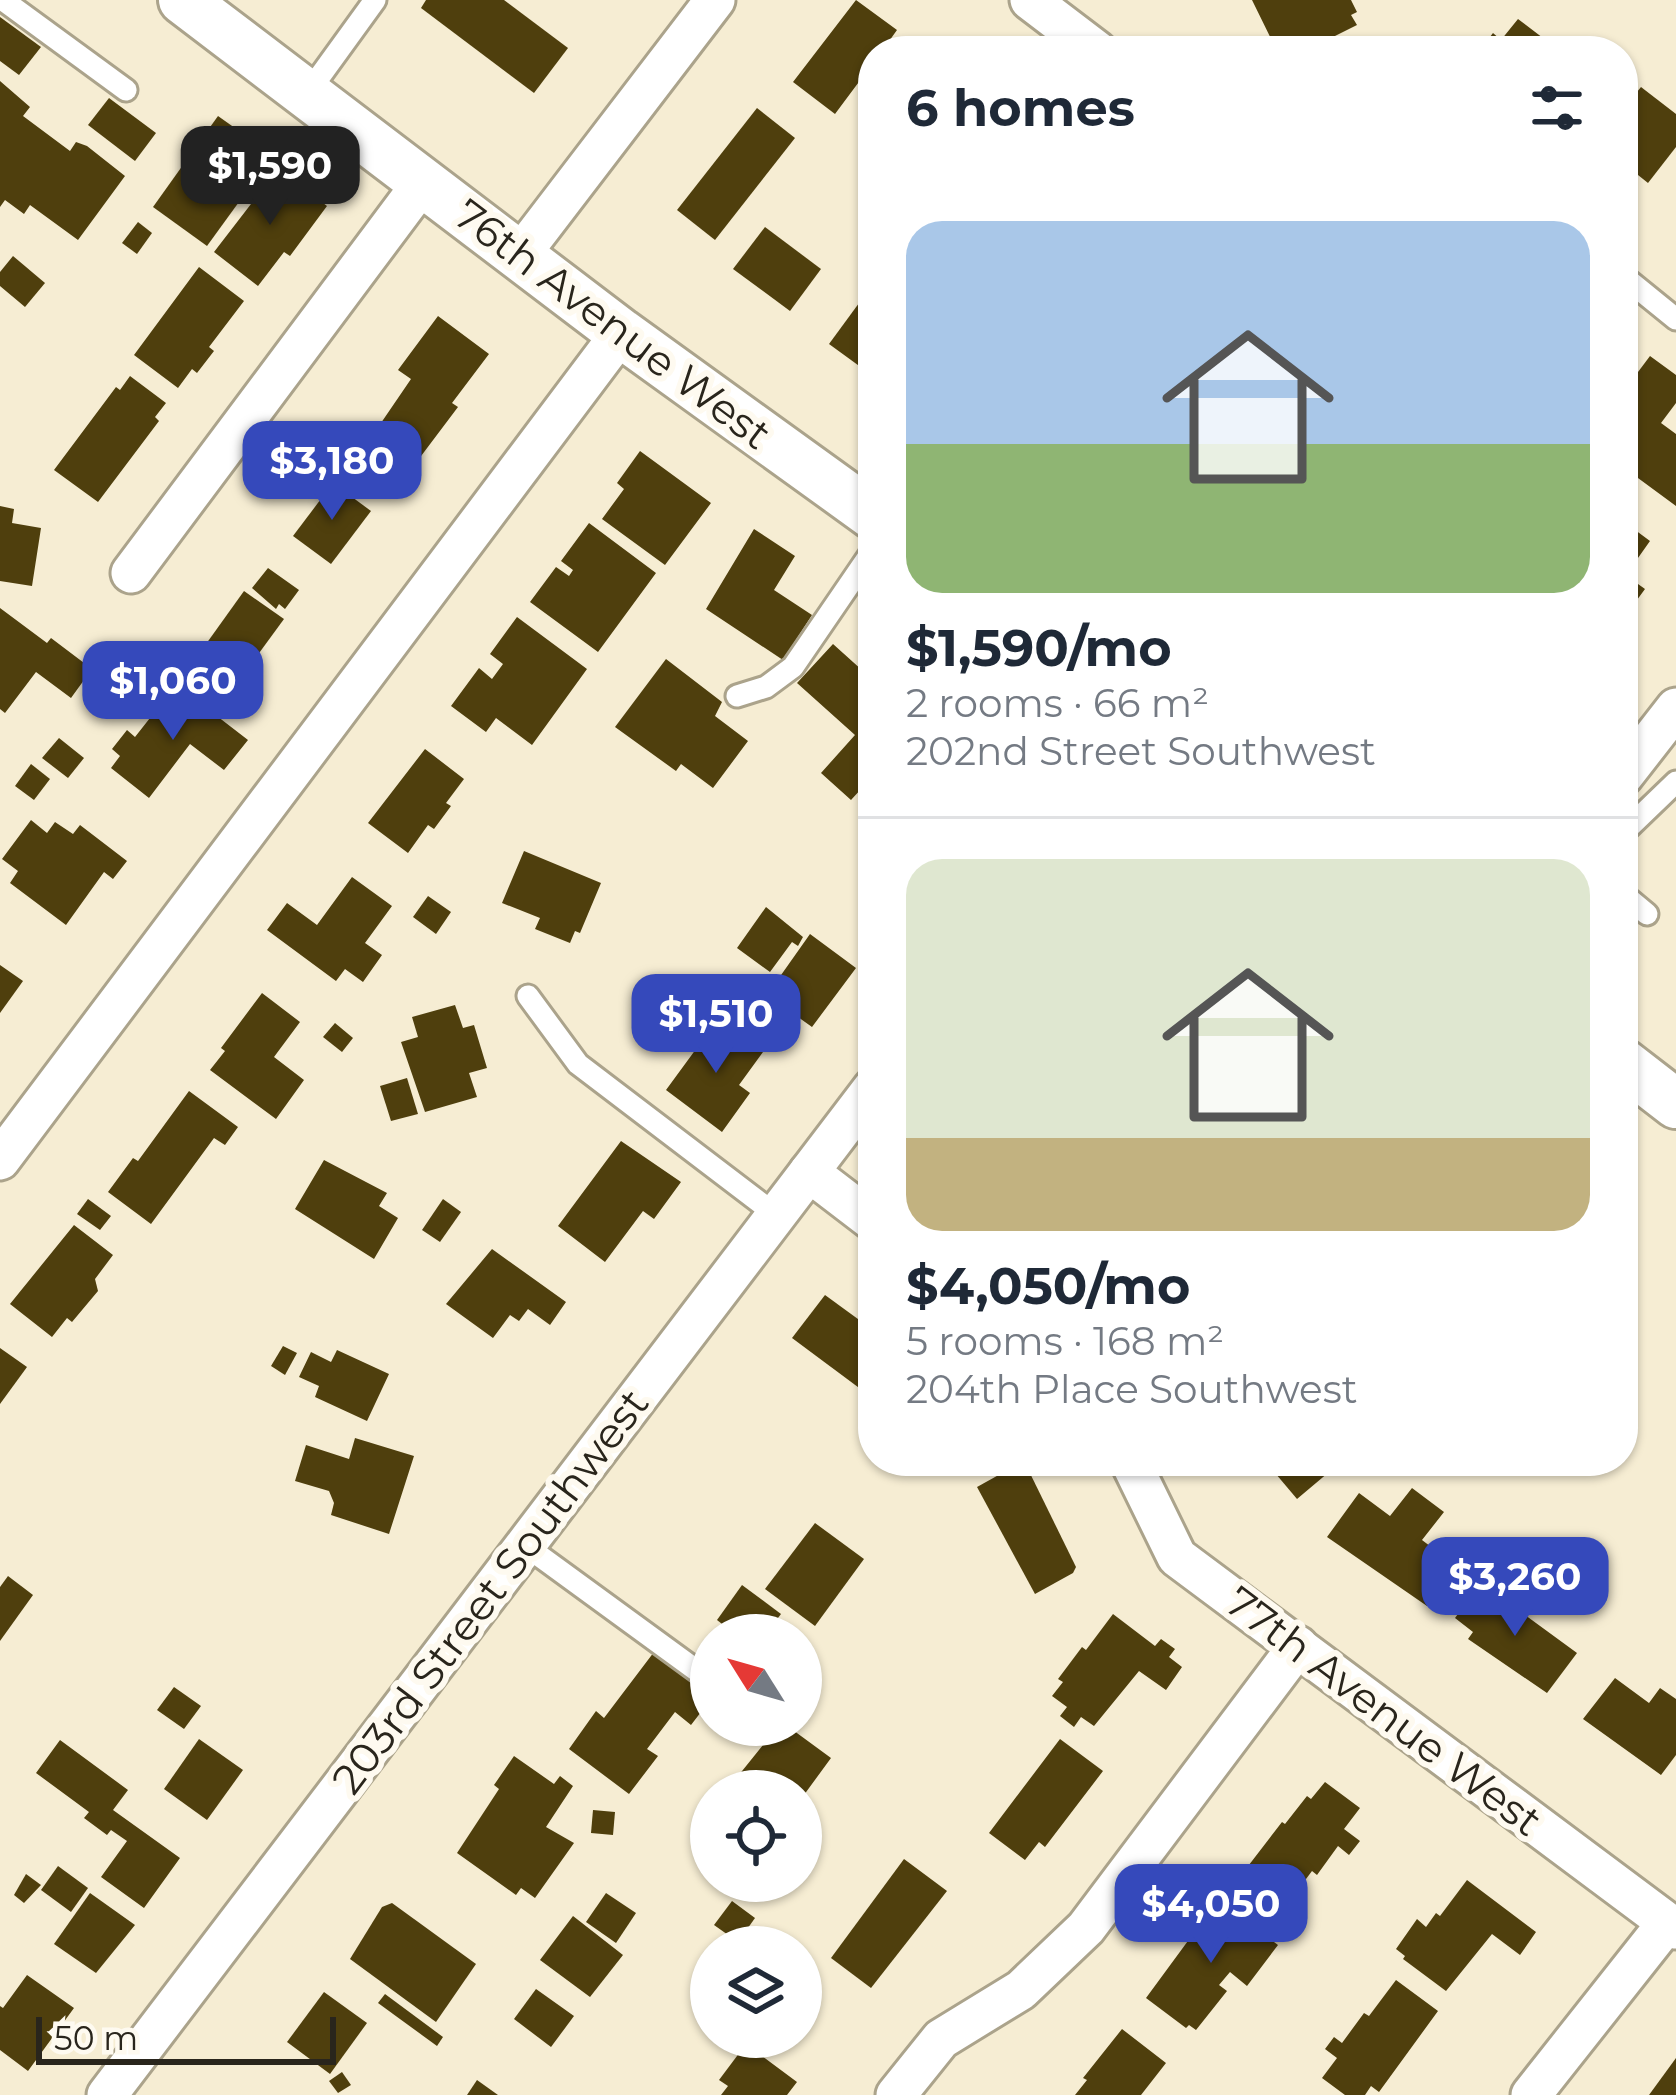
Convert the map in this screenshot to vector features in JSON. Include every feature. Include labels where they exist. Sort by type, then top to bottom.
[{"type":"street","name":"76th Avenue West","points":[[183,0],[622,333],[858,504]]},
{"type":"street","points":[[520,255],[715,0]]},
{"type":"street","points":[[1030,0],[1077,36]]},
{"type":"street","points":[[131,573],[422,182]]},
{"type":"street","points":[[0,1160],[622,333]]},
{"type":"street","points":[[1638,757],[1676,708]]},
{"type":"street","points":[[1638,1075],[1676,1104]]},
{"type":"street","name":"203rd Street Southwest","points":[[107,2095],[858,1108]]},
{"type":"street","points":[[809,1172],[858,1210]]},
{"type":"street","name":"77th Avenue West","points":[[1137,1476],[1177,1557],[1672,1926]]},
{"type":"street","points":[[896,2095],[941,2039],[1022,1990],[1086,1928],[1298,1646]]},
{"type":"street","points":[[1531,2095],[1672,1926]]},
{"type":"lane","points":[[3,0],[126,90]]},
{"type":"lane","points":[[307,94],[375,0]]},
{"type":"lane","points":[[1638,288],[1676,320]]},
{"type":"lane","points":[[736,696],[766,687],[793,667],[858,572]]},
{"type":"lane","points":[[1638,819],[1676,782]]},
{"type":"lane","points":[[1638,906],[1647,914]]},
{"type":"lane","points":[[528,997],[578,1064],[775,1214]]},
{"type":"lane","points":[[526,1546],[690,1666]]},
{"type":"building","points":[[426,0],[504,0],[568,48],[534,93],[421,8]]},
{"type":"building","points":[[856,0],[897,30],[893,36],[858,36],[858,83],[835,114],[793,82]]},
{"type":"building","points":[[1252,0],[1351,0],[1357,12],[1351,15],[1357,25],[1335,36],[1270,36]]},
{"type":"building","points":[[0,17],[41,47],[19,75],[0,61]]},
{"type":"building","points":[[1518,19],[1540,36],[1504,36]]},
{"type":"building","points":[[0,81],[30,107],[23,116],[70,151],[76,142],[87,146],[125,176],[78,240],[30,205],[24,214],[5,200],[0,207]]},
{"type":"building","points":[[1641,87],[1676,114],[1676,147],[1648,183],[1638,175]]},
{"type":"building","points":[[109,98],[156,133],[135,161],[88,125]]},
{"type":"building","points":[[757,108],[795,138],[715,240],[677,210]]},
{"type":"building","points":[[218,116],[273,155],[207,246],[153,207]]},
{"type":"building","points":[[278,169],[327,206],[290,256],[284,252],[258,286],[214,252]]},
{"type":"building","points":[[138,222],[152,233],[137,254],[122,243]]},
{"type":"building","points":[[765,227],[821,269],[790,311],[733,269]]},
{"type":"building","points":[[13,256],[45,283],[25,307],[0,286],[0,272]]},
{"type":"building","points":[[199,267],[244,301],[209,347],[214,351],[178,388],[134,355]]},
{"type":"building","points":[[858,304],[858,365],[829,344]]},
{"type":"building","points":[[438,316],[489,354],[452,403],[458,407],[409,472],[368,442],[411,379],[398,370]]},
{"type":"building","points":[[1650,356],[1676,375],[1676,403],[1661,423],[1676,434],[1676,506],[1638,478],[1638,372]]},
{"type":"building","points":[[130,376],[166,403],[155,417],[159,421],[98,502],[54,470],[116,387],[120,390]]},
{"type":"building","points":[[640,451],[711,503],[665,565],[602,519],[624,489],[617,483]]},
{"type":"building","points":[[333,483],[371,511],[331,564],[293,536]]},
{"type":"building","points":[[0,506],[14,509],[12,523],[41,528],[32,586],[0,581]]},
{"type":"building","points":[[589,523],[656,573],[598,652],[530,602],[556,567],[569,576],[573,570],[561,561]]},
{"type":"building","points":[[754,529],[795,556],[774,590],[812,615],[783,660],[706,609]]},
{"type":"building","points":[[1638,532],[1650,541],[1638,558]]},
{"type":"building","points":[[268,568],[299,590],[285,609],[279,604],[276,609],[252,588]]},
{"type":"building","points":[[244,591],[284,619],[230,693],[191,665]]},
{"type":"building","points":[[0,608],[92,669],[71,698],[36,672],[5,713],[0,709]]},
{"type":"building","points":[[517,617],[587,669],[532,745],[496,718],[486,732],[451,706],[479,668],[492,679],[503,664],[490,654]]},
{"type":"building","points":[[833,644],[858,666],[858,792],[851,800],[821,773],[855,735],[797,683]]},
{"type":"building","points":[[666,659],[722,702],[715,716],[748,741],[713,788],[681,764],[676,771],[615,727]]},
{"type":"building","points":[[172,690],[248,740],[224,770],[190,744],[149,798],[111,768],[120,756],[112,749],[127,730],[135,737]]},
{"type":"building","points":[[59,738],[84,758],[68,778],[42,758]]},
{"type":"building","points":[[425,749],[464,779],[434,829],[428,825],[408,853],[368,823]]},
{"type":"building","points":[[31,764],[50,779],[34,800],[15,786]]},
{"type":"building","points":[[31,820],[47,833],[55,822],[73,834],[80,825],[127,861],[113,879],[104,872],[66,925],[10,883],[18,871],[2,859]]},
{"type":"building","points":[[524,851],[601,883],[580,933],[575,931],[570,943],[535,929],[540,918],[502,903]]},
{"type":"building","points":[[352,877],[392,906],[365,943],[382,955],[363,982],[345,969],[336,981],[267,930],[287,903],[317,925]]},
{"type":"building","points":[[428,896],[451,912],[436,934],[413,917]]},
{"type":"building","points":[[766,907],[803,937],[798,946],[792,942],[770,972],[737,948]]},
{"type":"building","points":[[810,934],[856,968],[812,1027],[798,1017],[786,1034],[755,1012]]},
{"type":"building","points":[[0,965],[23,981],[0,1013]]},
{"type":"building","points":[[262,993],[300,1022],[274,1057],[304,1080],[276,1119],[210,1070]]},
{"type":"building","points":[[455,1005],[463,1028],[474,1025],[487,1068],[469,1073],[477,1097],[425,1112],[401,1042],[418,1037],[412,1017]]},
{"type":"building","points":[[718,1019],[763,1052],[739,1085],[750,1093],[722,1132],[666,1090]]},
{"type":"building","points":[[335,1023],[353,1038],[342,1052],[323,1037]]},
{"type":"building","points":[[407,1078],[418,1114],[391,1121],[380,1086]]},
{"type":"building","points":[[189,1091],[238,1127],[225,1145],[214,1138],[151,1224],[108,1192],[133,1158],[138,1161]]},
{"type":"building","points":[[621,1141],[681,1182],[654,1219],[643,1211],[605,1262],[558,1226]]},
{"type":"building","points":[[324,1160],[387,1193],[379,1206],[398,1218],[374,1259],[295,1209]]},
{"type":"building","points":[[88,1199],[111,1216],[100,1230],[77,1214]]},
{"type":"building","points":[[443,1199],[461,1212],[440,1242],[422,1230]]},
{"type":"building","points":[[74,1225],[113,1255],[95,1279],[98,1291],[52,1337],[10,1304]]},
{"type":"building","points":[[492,1249],[566,1302],[550,1325],[528,1309],[519,1321],[510,1315],[493,1338],[446,1304]]},
{"type":"building","points":[[825,1295],[858,1319],[858,1387],[792,1338]]},
{"type":"building","points":[[283,1346],[297,1353],[285,1375],[271,1366]]},
{"type":"building","points":[[0,1348],[27,1367],[0,1404]]},
{"type":"building","points":[[337,1350],[389,1374],[367,1421],[315,1397],[319,1386],[299,1377],[311,1352],[331,1362]]},
{"type":"building","points":[[355,1438],[414,1456],[389,1534],[331,1515],[334,1503],[329,1491],[295,1481],[306,1445],[349,1459]]},
{"type":"building","points":[[997,1476],[1031,1476],[1076,1567],[1073,1573],[1035,1594],[977,1487]]},
{"type":"building","points":[[1278,1476],[1324,1476],[1297,1499]]},
{"type":"building","points":[[1412,1488],[1444,1512],[1422,1540],[1456,1566],[1427,1606],[1327,1537],[1359,1493],[1390,1516]]},
{"type":"building","points":[[815,1523],[864,1559],[822,1616],[799,1614],[765,1589]]},
{"type":"building","points":[[8,1576],[33,1595],[0,1641],[0,1587]]},
{"type":"building","points":[[1481,1583],[1577,1653],[1547,1693],[1468,1639],[1473,1632],[1455,1618]]},
{"type":"building","points":[[742,1585],[781,1614],[721,1614]]},
{"type":"building","points":[[1113,1614],[1155,1646],[1161,1639],[1175,1649],[1169,1657],[1182,1667],[1166,1690],[1139,1671],[1094,1726],[1081,1717],[1074,1727],[1060,1716],[1067,1707],[1052,1696],[1063,1682],[1058,1679]]},
{"type":"building","points":[[654,1652],[690,1682],[690,1724],[675,1712],[647,1749],[658,1756],[629,1794],[569,1749],[596,1711],[604,1718]]},
{"type":"building","points":[[1615,1678],[1649,1703],[1660,1688],[1676,1699],[1676,1755],[1661,1775],[1583,1719]]},
{"type":"building","points":[[174,1687],[201,1706],[184,1729],[157,1710]]},
{"type":"building","points":[[199,1739],[243,1770],[207,1820],[164,1789]]},
{"type":"building","points":[[1060,1739],[1103,1771],[1045,1847],[1039,1842],[1025,1860],[989,1833]]},
{"type":"building","points":[[60,1740],[128,1790],[113,1810],[180,1858],[144,1908],[101,1877],[127,1841],[111,1830],[107,1835],[84,1818],[89,1812],[36,1773]]},
{"type":"building","points":[[762,1746],[815,1746],[831,1758],[822,1770],[743,1770]]},
{"type":"building","points":[[514,1756],[554,1784],[560,1776],[573,1786],[546,1827],[574,1843],[535,1898],[521,1888],[516,1895],[457,1853],[499,1789],[494,1785]]},
{"type":"building","points":[[1325,1782],[1360,1808],[1344,1829],[1360,1841],[1349,1855],[1338,1846],[1285,1907],[1242,1874],[1282,1822]]},
{"type":"building","points":[[593,1810],[615,1812],[613,1835],[591,1833]]},
{"type":"building","points":[[904,1859],[947,1891],[871,1988],[831,1958]]},
{"type":"building","points":[[58,1866],[88,1888],[71,1912],[41,1890]]},
{"type":"building","points":[[26,1874],[41,1885],[24,1903],[14,1895]]},
{"type":"building","points":[[1467,1880],[1536,1932],[1520,1955],[1492,1934],[1446,1991],[1396,1949],[1417,1919],[1426,1927],[1436,1913],[1440,1916]]},
{"type":"building","points":[[90,1893],[135,1925],[96,1973],[54,1944]]},
{"type":"building","points":[[606,1893],[636,1913],[616,1943],[586,1922]]},
{"type":"building","points":[[1218,1900],[1278,1945],[1247,1986],[1230,1972],[1219,1985],[1227,1991],[1196,2030],[1186,2028],[1146,1998]]},
{"type":"building","points":[[731,1902],[755,1918],[749,1926],[714,1925]]},
{"type":"building","points":[[392,1903],[476,1964],[436,2022],[350,1959],[382,1907]]},
{"type":"building","points":[[573,1916],[623,1955],[590,1997],[540,1960]]},
{"type":"building","points":[[27,1975],[74,2008],[28,2071],[0,2050],[0,2006]]},
{"type":"building","points":[[1396,1980],[1438,2011],[1379,2092],[1371,2086],[1365,2095],[1345,2095],[1322,2078],[1337,2058],[1325,2049],[1334,2037],[1342,2043]]},
{"type":"building","points":[[536,1989],[574,2016],[551,2047],[514,2019]]},
{"type":"building","points":[[324,1992],[367,2023],[330,2074],[287,2042]]},
{"type":"building","points":[[385,1994],[443,2037],[437,2046],[378,2003]]},
{"type":"building","points":[[1122,2029],[1166,2063],[1141,2095],[1075,2095],[1087,2080],[1083,2078]]},
{"type":"building","points":[[736,2058],[765,2058],[797,2082],[787,2095],[721,2095],[728,2086],[719,2080]]},
{"type":"building","points":[[1676,2058],[1676,2095],[1649,2095]]},
{"type":"building","points":[[342,2072],[351,2085],[338,2093],[329,2081]]},
{"type":"building","points":[[477,2080],[498,2095],[467,2095]]}]
